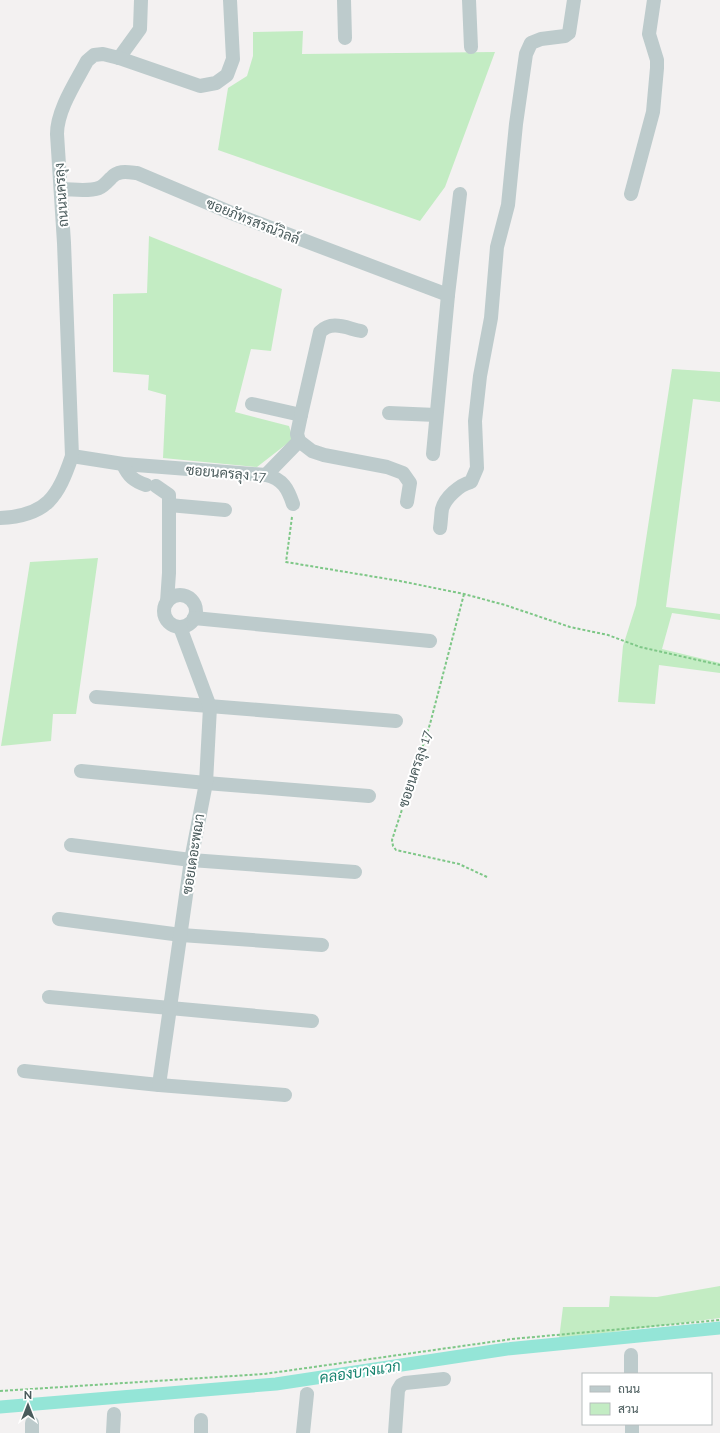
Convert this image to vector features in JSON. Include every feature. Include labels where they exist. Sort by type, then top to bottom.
[{"type":"street","points":[[119,58],[140,29],[141,0]]},
{"type":"street","name":"ถนนนครลุง","points":[[0,518],[16,518],[30,514],[49,502],[63,481],[72,456],[67,313],[57,134],[57,123],[61,113],[86,61],[94,55],[103,54],[119,58],[200,86],[216,83],[227,75],[233,59],[230,0]]},
{"type":"street","points":[[344,0],[345,38]]},
{"type":"street","points":[[469,0],[471,47]]},
{"type":"street","points":[[440,528],[442,509],[446,501],[464,484],[470,482],[477,468],[475,421],[480,376],[491,318],[497,247],[508,205],[516,124],[526,54],[531,43],[541,39],[565,36],[569,33],[574,0]]},
{"type":"street","points":[[631,194],[653,112],[657,60],[650,42],[649,34],[654,0]]},
{"type":"street","name":"ซอยภัทรสรณ์วิลล์","points":[[61,189],[89,190],[100,188],[118,172],[124,171],[137,173],[234,214],[448,295]]},
{"type":"street","points":[[433,454],[448,295],[460,194]]},
{"type":"street","points":[[361,331],[333,325],[326,326],[320,332],[297,434],[299,441],[312,451],[324,455],[387,467],[403,473],[410,483],[407,502]]},
{"type":"street","points":[[252,404],[301,415]]},
{"type":"street","points":[[389,413],[436,416]]},
{"type":"street","points":[[266,475],[299,441]]},
{"type":"street","name":"ซอยนครลุง 17","points":[[72,456],[123,464],[271,476],[288,489],[293,504]]},
{"type":"street","points":[[123,464],[127,473],[134,481],[151,486],[169,495],[169,573],[167,602],[164,609],[165,618],[171,625],[180,627],[189,624],[194,618],[195,608],[190,599],[181,595],[171,598],[167,602]]},
{"type":"street","points":[[169,505],[225,510]]},
{"type":"street","points":[[194,618],[430,640]]},
{"type":"street","name":"ซอยเดอะพณา","points":[[159,1085],[191,860],[206,783],[210,706],[180,627]]},
{"type":"street","points":[[96,697],[396,721]]},
{"type":"street","points":[[80,771],[368,796]]},
{"type":"street","points":[[71,846],[191,860],[355,872]]},
{"type":"street","points":[[59,919],[181,935],[322,946]]},
{"type":"street","points":[[49,997],[312,1021]]},
{"type":"street","points":[[24,1070],[159,1085],[285,1095]]},
{"type":"street","points":[[631,1355],[631,1373]]},
{"type":"street","points":[[395,1433],[398,1390],[401,1385],[405,1383],[444,1379]]},
{"type":"street","points":[[303,1433],[307,1394]]},
{"type":"street","points":[[113,1433],[114,1414]]},
{"type":"path","points":[[293,504],[286,562],[400,581],[464,594],[505,604],[570,627],[608,635],[640,647],[720,665]]},
{"type":"path","name":"ซอยนครลุง 17","points":[[464,594],[430,724],[392,840],[393,846],[396,850],[459,864],[487,877]]},
{"type":"path","points":[[0,1391],[264,1374],[512,1339],[720,1320]]},
{"type":"green space","points":[[303,31],[302,54],[495,52],[445,187],[420,221],[218,150],[228,88],[247,76],[253,56],[253,32]]},
{"type":"green space","points":[[149,236],[282,289],[271,351],[251,349],[235,412],[289,426],[293,439],[257,467],[163,458],[166,395],[148,390],[149,375],[113,372],[113,294],[147,293]]},
{"type":"green space","points":[[672,369],[720,372],[720,402],[693,399],[666,607],[720,614],[720,620],[672,613],[662,649],[720,663],[720,673],[659,665],[655,704],[618,702],[623,646],[636,605]]},
{"type":"green space","points":[[98,558],[76,714],[53,714],[51,741],[1,746],[30,562]]},
{"type":"green space","points":[[720,1286],[720,1318],[559,1339],[563,1307],[609,1307],[610,1296],[657,1297]]},
{"type":"waterway","name":"คลองบางแวก","points":[[0,1407],[276,1384],[507,1349],[720,1328]]}]
